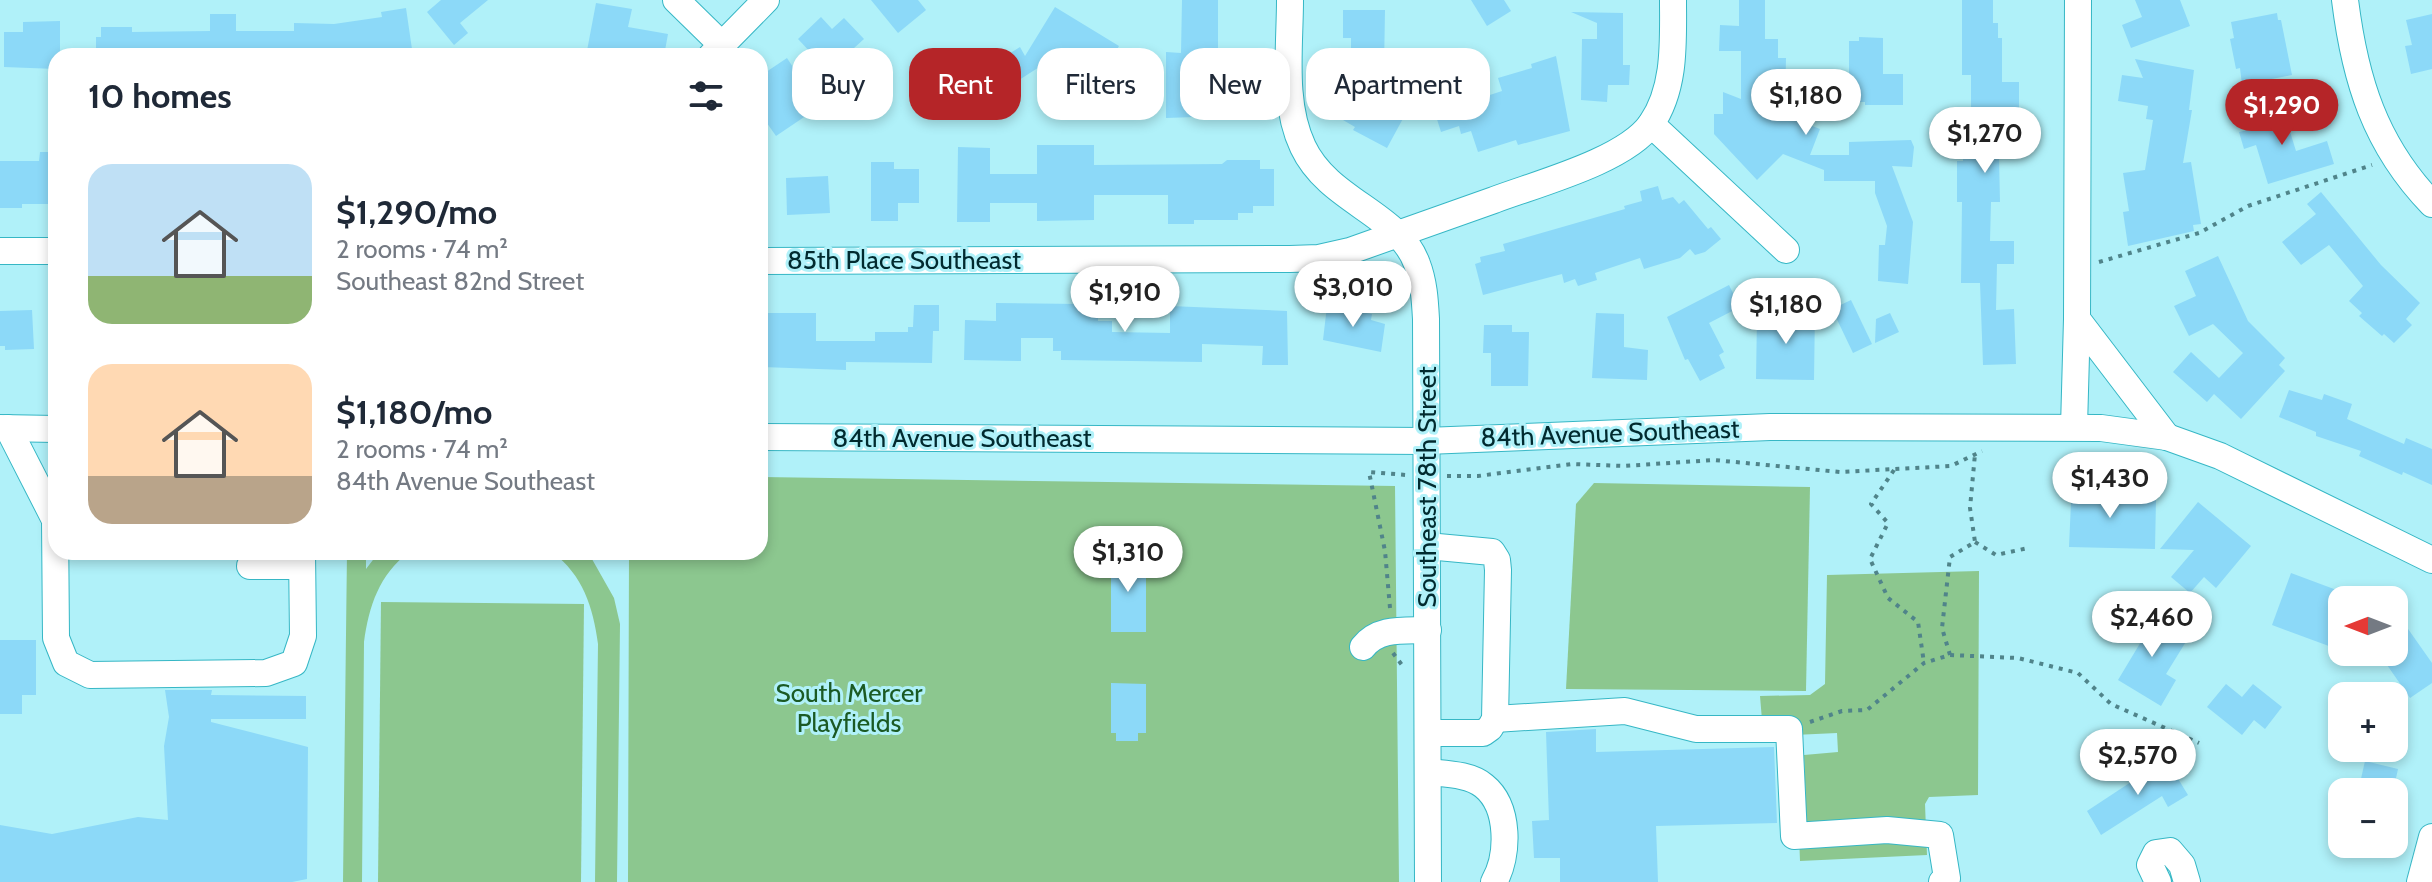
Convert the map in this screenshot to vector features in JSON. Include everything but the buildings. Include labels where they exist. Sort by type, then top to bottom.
[{"type":"street","points":[[676,0],[714,48]]},
{"type":"street","points":[[719,48],[766,0]]},
{"type":"street","name":"Southeast 78th Street","points":[[1290,0],[1290,103],[1303,148],[1335,189],[1399,234],[1417,264],[1424,290],[1428,882]]},
{"type":"street","points":[[1673,0],[1673,64],[1664,96],[1651,124],[1786,250]]},
{"type":"street","points":[[2074,427],[2078,268],[2078,0]]},
{"type":"street","points":[[2345,0],[2358,75],[2379,133],[2395,160],[2432,204]]},
{"type":"street","name":"85th Place Southeast","points":[[768,261],[1305,259],[1350,251],[1587,166],[1633,141],[1651,124]]},
{"type":"street","points":[[0,251],[48,251]]},
{"type":"street","points":[[2077,319],[2167,437]]},
{"type":"street","name":"84th Avenue Southeast","points":[[768,437],[1426,441],[1770,427],[2074,427],[2132,431],[2167,437],[2220,456],[2432,560]]},
{"type":"street","points":[[4,428],[48,429]]},
{"type":"street","points":[[4,428],[48,507]]},
{"type":"street","points":[[1427,546],[1492,552],[1497,560],[1495,719],[1483,733],[1428,733]]},
{"type":"street","points":[[55,560],[56,638],[66,663],[90,675],[266,673],[294,663],[303,636],[302,560]]},
{"type":"street","points":[[250,566],[295,560]]},
{"type":"street","points":[[1363,647],[1370,639],[1386,631],[1428,630]]},
{"type":"street","points":[[1495,719],[1625,711],[1696,729],[1789,729],[1794,836],[1887,830],[1940,835],[1947,878],[1942,882]]},
{"type":"street","points":[[1428,772],[1462,776],[1483,784],[1496,799],[1502,819],[1504,844],[1503,866],[1494,882]]},
{"type":"street","points":[[2420,882],[2432,837]]},
{"type":"street","points":[[2158,882],[2150,865],[2156,853],[2170,851],[2182,865],[2187,882]]},
{"type":"path","points":[[2078,268],[2199,233],[2248,206],[2395,160]]},
{"type":"path","points":[[1427,700],[1386,644],[1391,612],[1385,551],[1369,472],[1478,476],[1572,464],[1624,466],[1714,460],[1840,472],[1951,466],[1992,446],[2012,427]]},
{"type":"path","points":[[1975,454],[1970,508],[1975,542],[1996,555],[2028,548]]},
{"type":"path","points":[[1895,468],[1871,504],[1888,523],[1870,559],[1888,598],[1918,622],[1924,663]]},
{"type":"path","points":[[1950,655],[1942,628],[1950,557],[1975,542]]},
{"type":"path","points":[[1789,729],[1842,711],[1867,710],[1924,663],[1950,655],[2018,658],[2078,673],[2111,704],[2199,743]]},
{"type":"green space","name":"South Mercer Playfields","points":[[768,477],[1395,486],[1399,882],[628,882],[629,560],[768,560]]},
{"type":"green space","points":[[1594,483],[1810,487],[1806,691],[1566,689],[1576,504]]},
{"type":"green space","points":[[347,560],[366,560],[366,569],[373,560],[400,560],[377,592],[364,642],[362,882],[343,882]]},
{"type":"green space","points":[[593,560],[614,598],[620,624],[617,882],[595,882],[598,644],[585,593],[563,561]]},
{"type":"green space","points":[[1979,571],[1978,795],[1929,797],[1925,804],[1927,855],[1800,861],[1798,809],[1806,808],[1804,755],[1838,752],[1837,733],[1773,736],[1762,720],[1760,696],[1810,695],[1825,684],[1827,575]]},
{"type":"green space","points":[[381,602],[584,604],[581,882],[378,882]]}]
